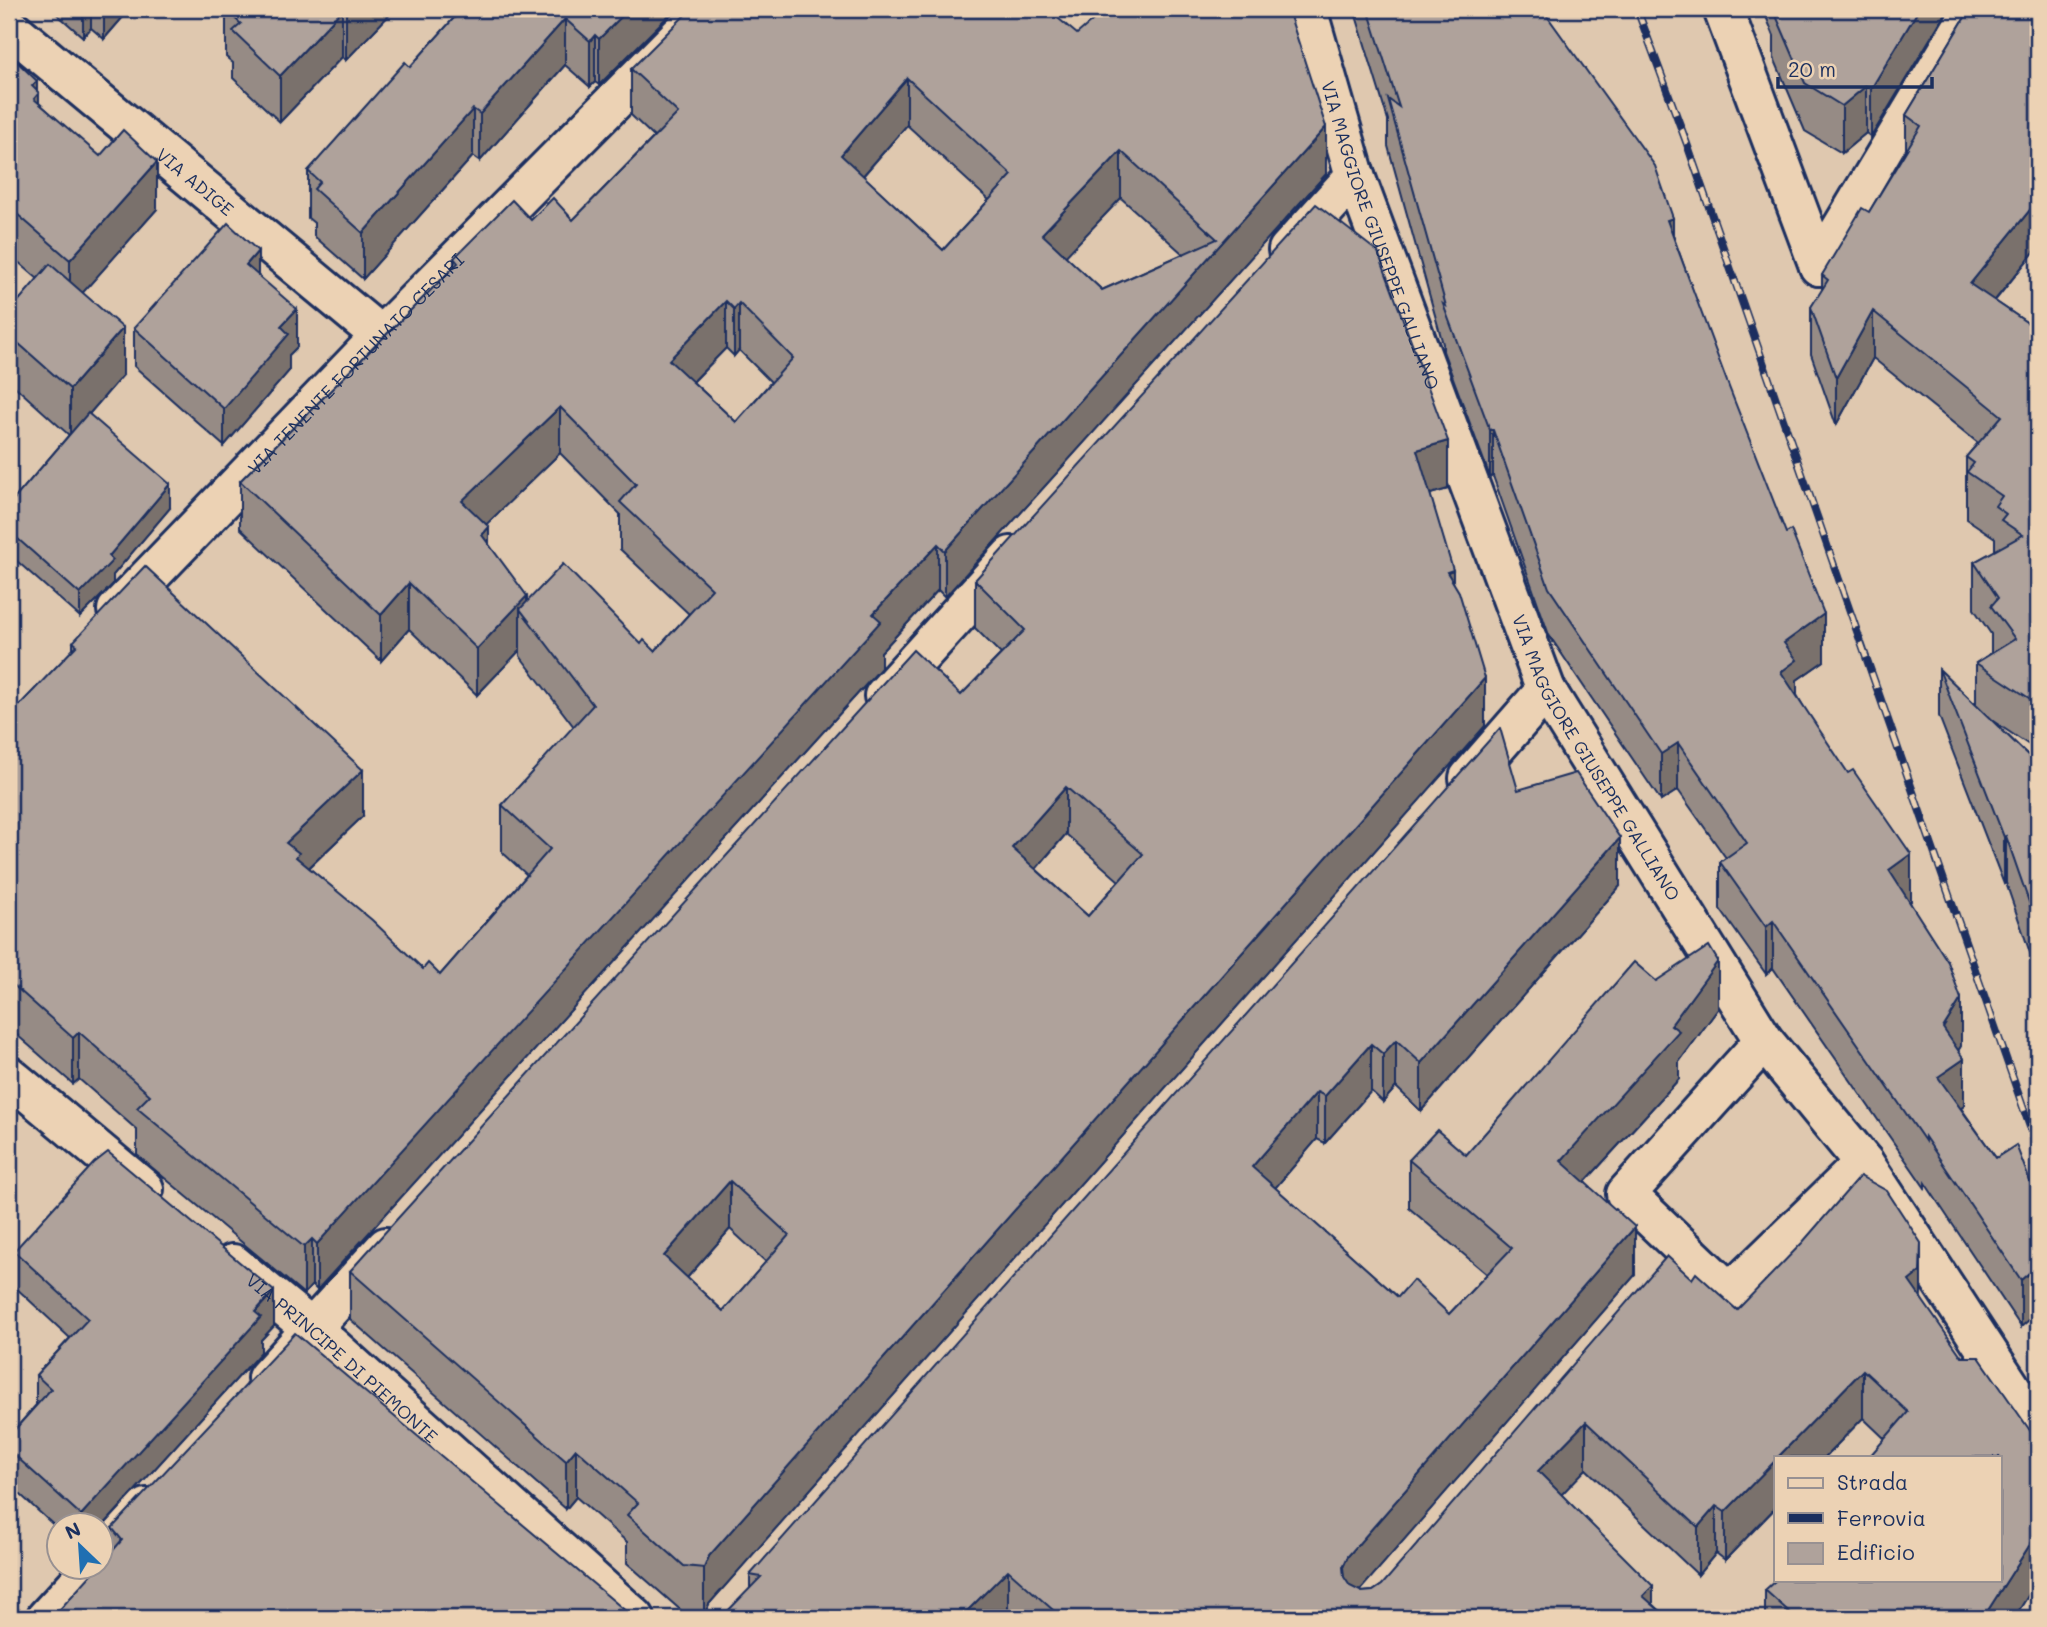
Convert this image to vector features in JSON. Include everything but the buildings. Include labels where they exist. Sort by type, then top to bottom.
[{"type":"street","name":"VIA TENENTE FORTUNATO CESARI","points":[[94,634],[381,336],[706,9]]},
{"type":"street","name":"VIA MAGGIORE GIUSEPPE GALLIANO","points":[[1307,9],[1355,176],[1546,690],[1764,1041],[1864,1163],[2038,1429]]},
{"type":"street","points":[[1723,9],[1819,266],[1973,9]]},
{"type":"street","name":"VIA ADIGE","points":[[9,27],[381,336]]},
{"type":"street","points":[[1262,279],[1355,176]]},
{"type":"street","points":[[861,722],[1038,526]]},
{"type":"street","points":[[1445,805],[1546,690]]},
{"type":"street","points":[[1764,1041],[1626,1194],[1675,1261],[1730,1293],[1864,1163]]},
{"type":"street","points":[[9,1076],[176,1216]]},
{"type":"street","points":[[248,1399],[414,1216]]},
{"type":"street","name":"VIA PRINCIPE DI PIEMONTE","points":[[207,1242],[312,1329],[635,1618]]},
{"type":"street","points":[[116,1543],[175,1478]]},
{"type":"street","points":[[46,1618],[78,1582]]},
{"type":"railway","points":[[1637,9],[1687,144],[2038,1150]]}]
